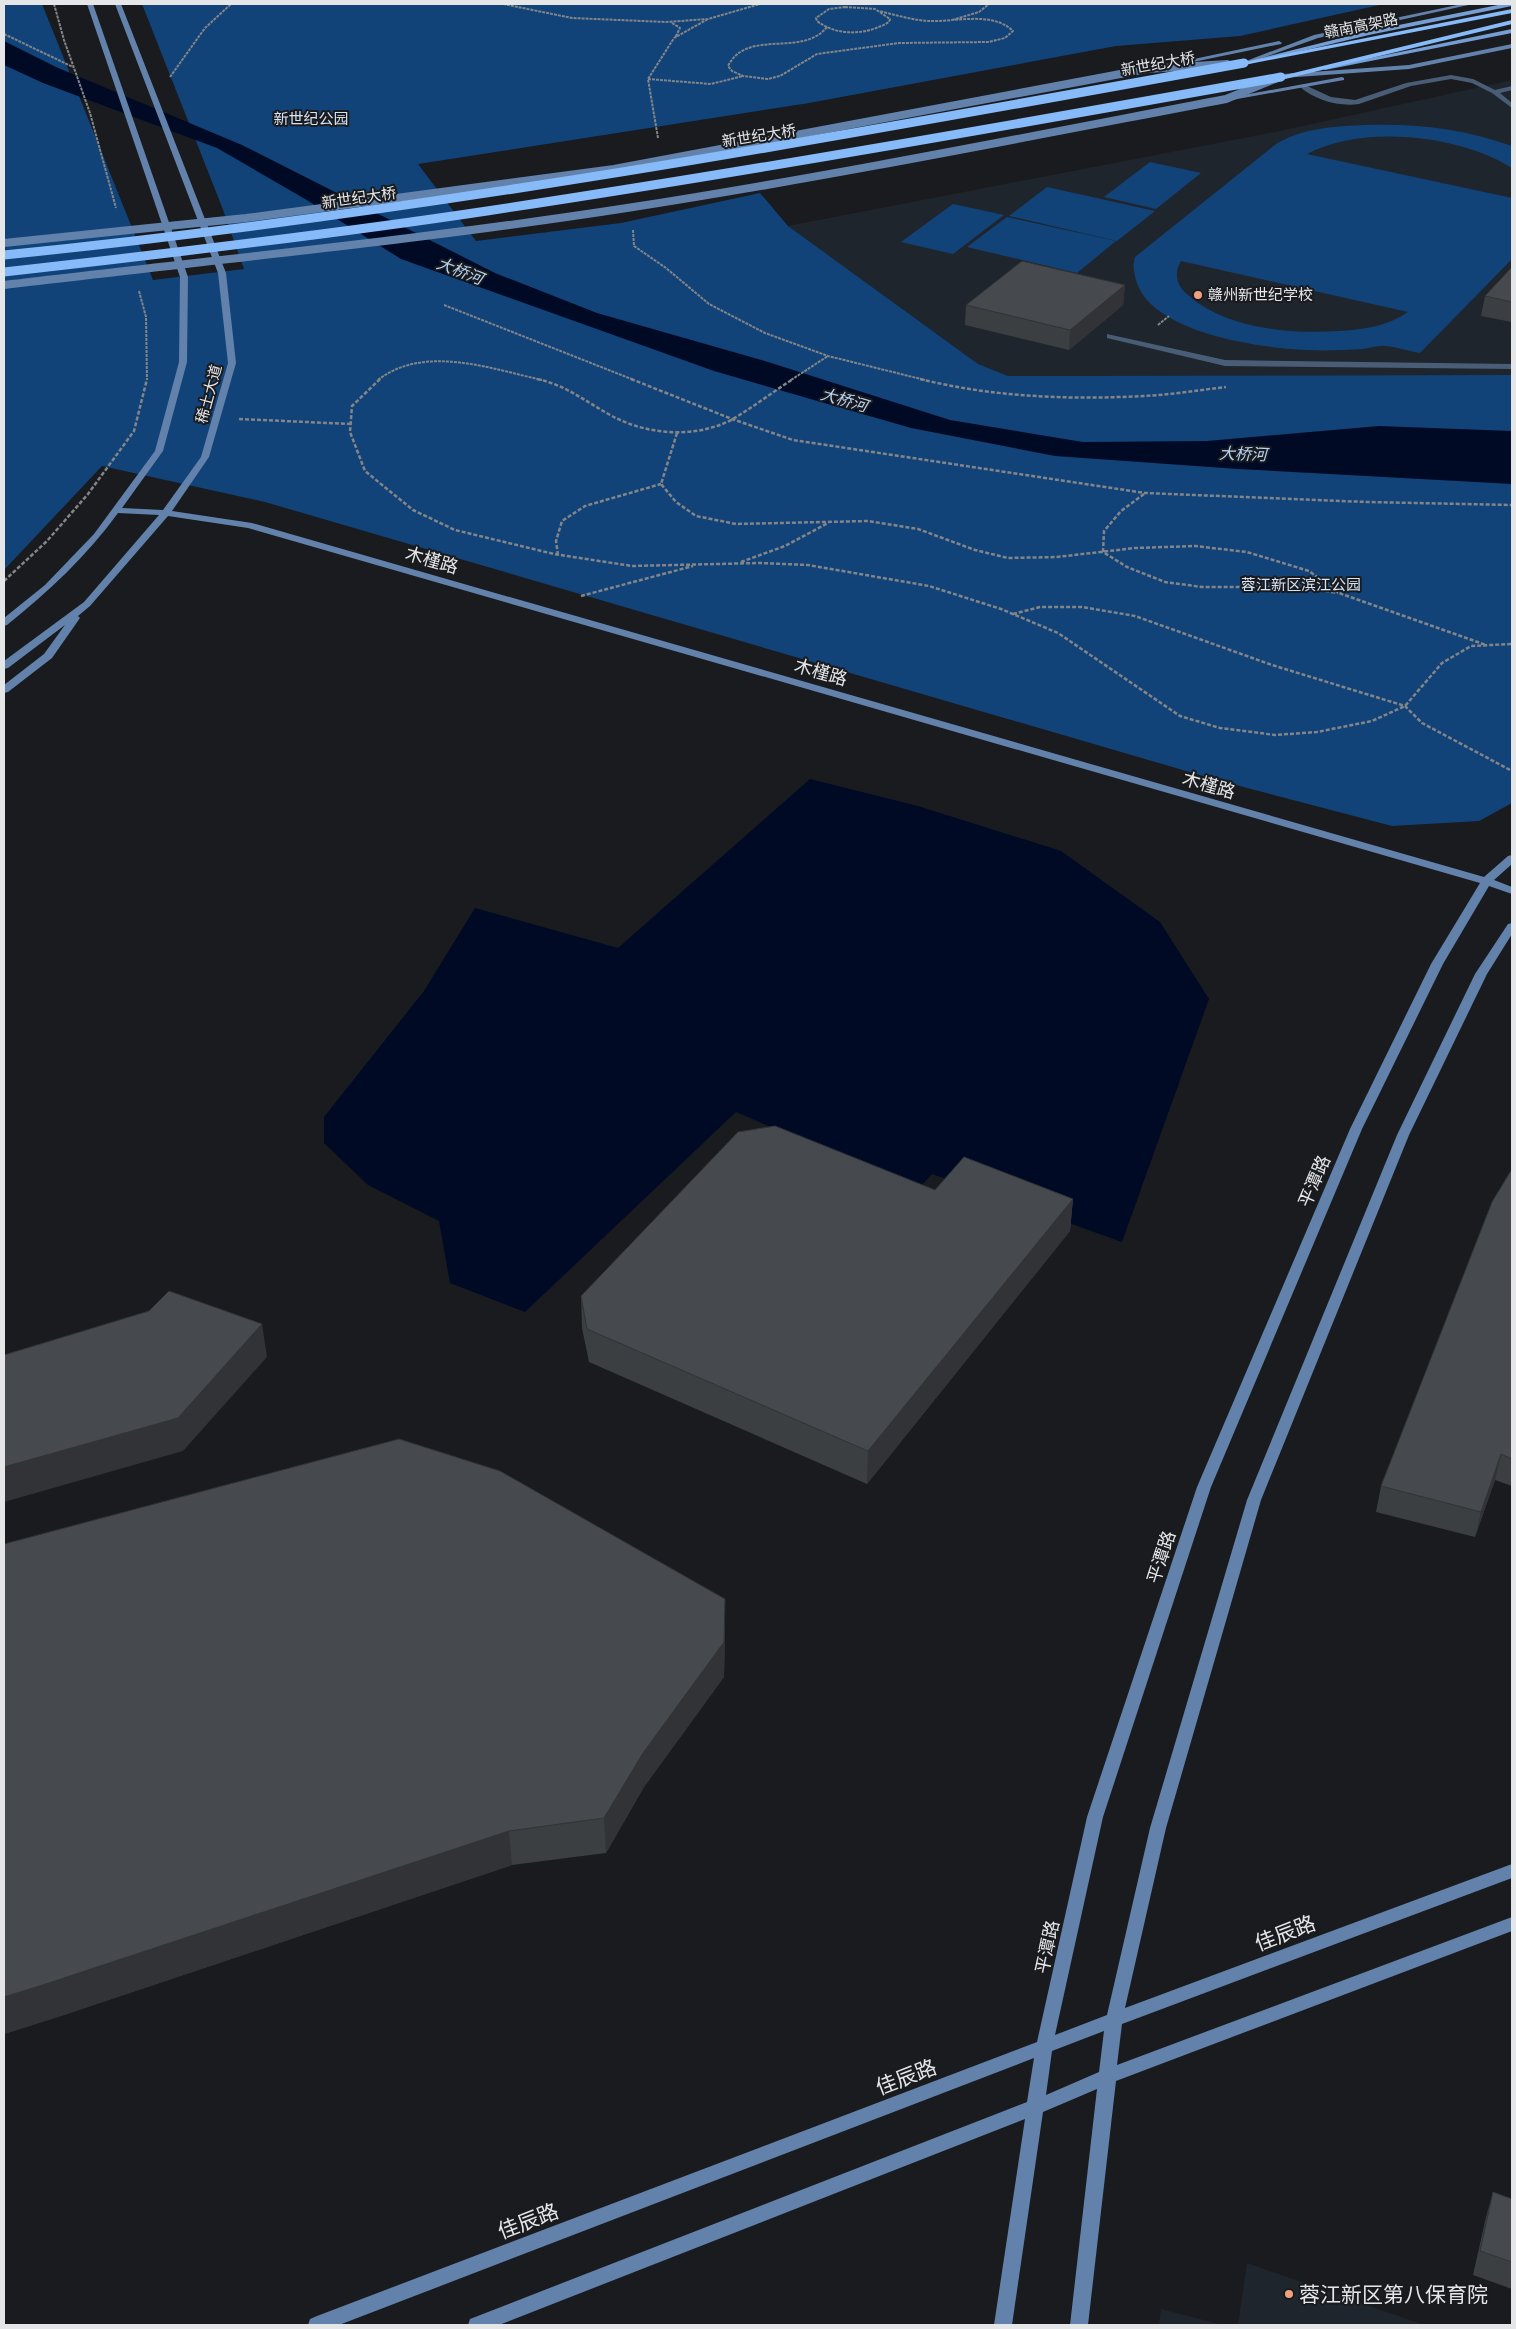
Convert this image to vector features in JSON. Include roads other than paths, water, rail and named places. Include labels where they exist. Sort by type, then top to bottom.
[{"type":"highway","name":"赣南高架路","points":[[1244,62],[1512,11]]},
{"type":"highway","name":"赣南高架路","points":[[1281,77],[1512,22]]},
{"type":"highway","name":"新世纪大桥","points":[[4,254],[255,227],[587,179],[866,132],[1244,62]]},
{"type":"highway","name":"新世纪大桥","points":[[4,272],[267,243],[593,194],[888,147],[1281,77]]},
{"type":"main road","name":"新世纪大桥","points":[[1244,62],[1369,32],[1512,4]]},
{"type":"main road","name":"新世纪大桥","points":[[1281,77],[1512,31]]},
{"type":"street","name":"稀土大道","points":[[4,623],[48,587],[97,536],[159,451],[183,362],[184,277],[90,4]]},
{"type":"street","name":"稀土大道","points":[[4,666],[83,608],[166,512],[206,457],[232,363],[222,273],[118,4]]},
{"type":"street","points":[[4,243],[246,218],[614,169],[1147,69],[1470,4]]},
{"type":"street","points":[[1147,69],[1244,62],[1316,36]]},
{"type":"street","points":[[4,284],[460,231],[627,208],[907,160],[1226,99],[1409,68],[1512,46]]},
{"type":"street","points":[[1226,99],[1281,77],[1409,68]]},
{"type":"street","name":"木槿路","points":[[115,510],[166,512],[249,525],[1486,881],[1512,891]]},
{"type":"street","points":[[4,616],[22,608]]},
{"type":"street","points":[[4,690],[48,656],[83,608]]},
{"type":"street","name":"平潭路","points":[[1003,2325],[1044,2048],[1095,1817],[1204,1487],[1356,1129],[1437,964],[1486,881],[1512,858]]},
{"type":"street","points":[[1079,2325],[1114,2020],[1158,1828],[1254,1500],[1402,1136],[1482,974],[1512,926]]},
{"type":"street","name":"佳辰路","points":[[317,2325],[1114,2020],[1512,1872]]},
{"type":"street","points":[[477,2325],[1035,2107],[1107,2077],[1512,1924]]},
{"type":"lane","points":[[1303,86],[1327,99],[1345,104],[1438,77],[1460,77],[1471,80],[1494,92],[1512,106]]},
{"type":"lane","points":[[1494,92],[1512,88]]},
{"type":"lane","points":[[1110,336],[1225,362],[1512,367]]},
{"type":"water","name":"大桥河","points":[[4,41],[56,67],[242,145],[495,273],[597,313],[765,361],[950,420],[1083,442],[1207,441],[1379,426],[1512,431],[1512,484],[1238,469],[1055,456],[911,428],[714,371],[401,259],[305,199],[217,148],[43,83],[4,65]]},
{"type":"water","points":[[810,779],[918,806],[1061,851],[1160,922],[1209,999],[1122,1242],[932,1174],[917,1190],[736,1112],[525,1312],[450,1283],[439,1221],[368,1185],[324,1143],[324,1117],[424,991],[475,908],[618,948]]},
{"type":"place","name":"赣州新世纪学校","points":[[1198,295]]},
{"type":"place","name":"蓉江新区第八保育院","points":[[1289,2294]]},
{"type":"park label","name":"新世纪公园","points":[[311,119]]},
{"type":"park label","name":"蓉江新区滨江公园","points":[[1301,585]]}]
